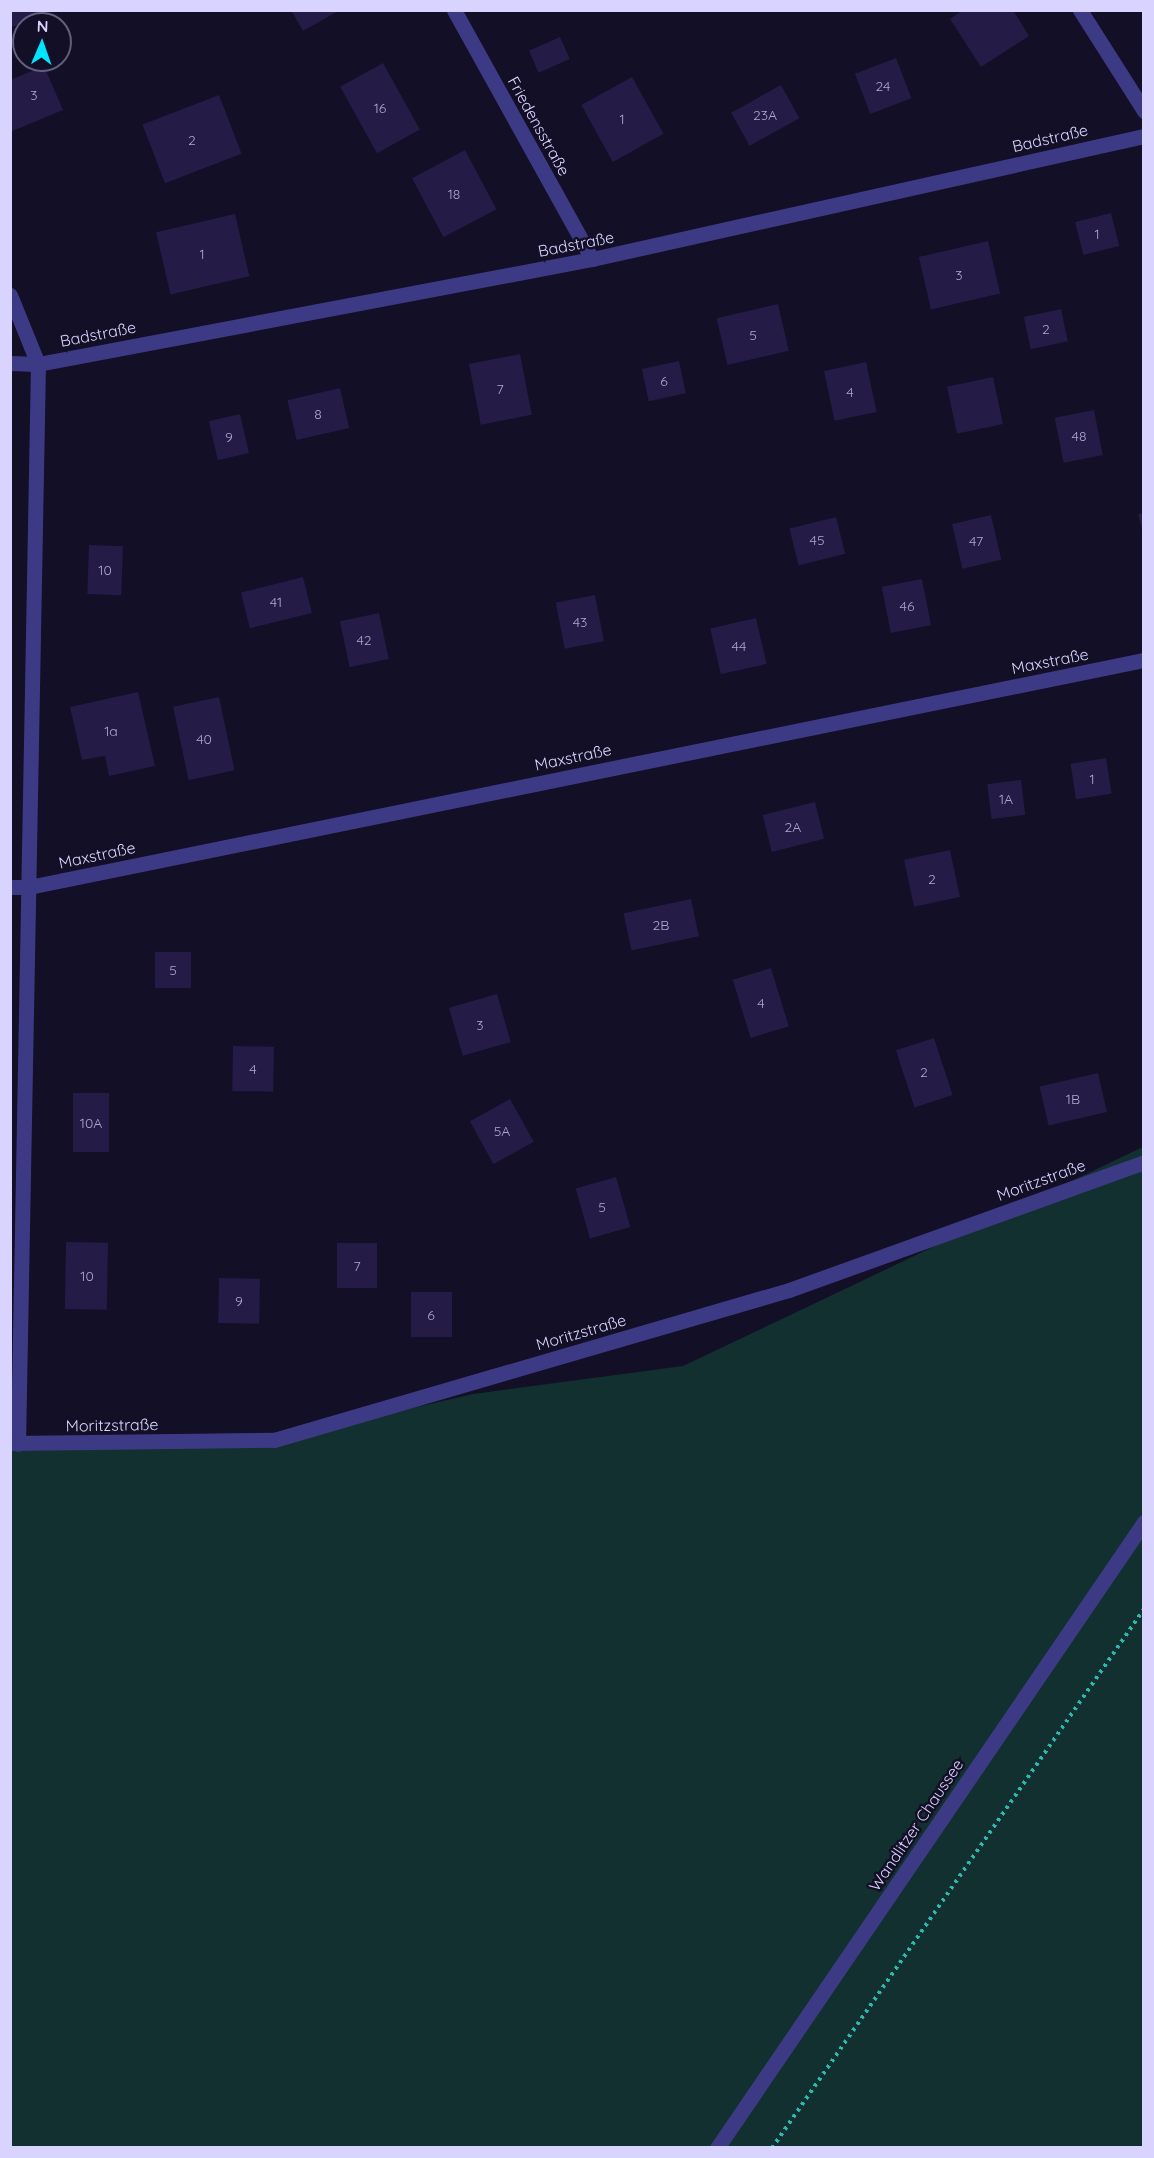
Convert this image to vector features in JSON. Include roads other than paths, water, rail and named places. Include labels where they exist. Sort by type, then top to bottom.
[{"type":"street","name":"Friedensstraße","points":[[454,10],[592,260]]},
{"type":"street","points":[[1080,10],[1143,111]]},
{"type":"street","name":"Badstraße","points":[[10,363],[38,364],[592,260],[1143,136]]},
{"type":"street","points":[[10,295],[38,364],[29,888],[14,1443]]},
{"type":"street","name":"Maxstraße","points":[[10,887],[29,888],[1143,660]]},
{"type":"street","name":"Moritzstraße","points":[[14,1443],[274,1440],[789,1290],[1143,1162]]},
{"type":"street","name":"Wandlitzer Chaussee","points":[[717,2148],[1143,1522]]}]
